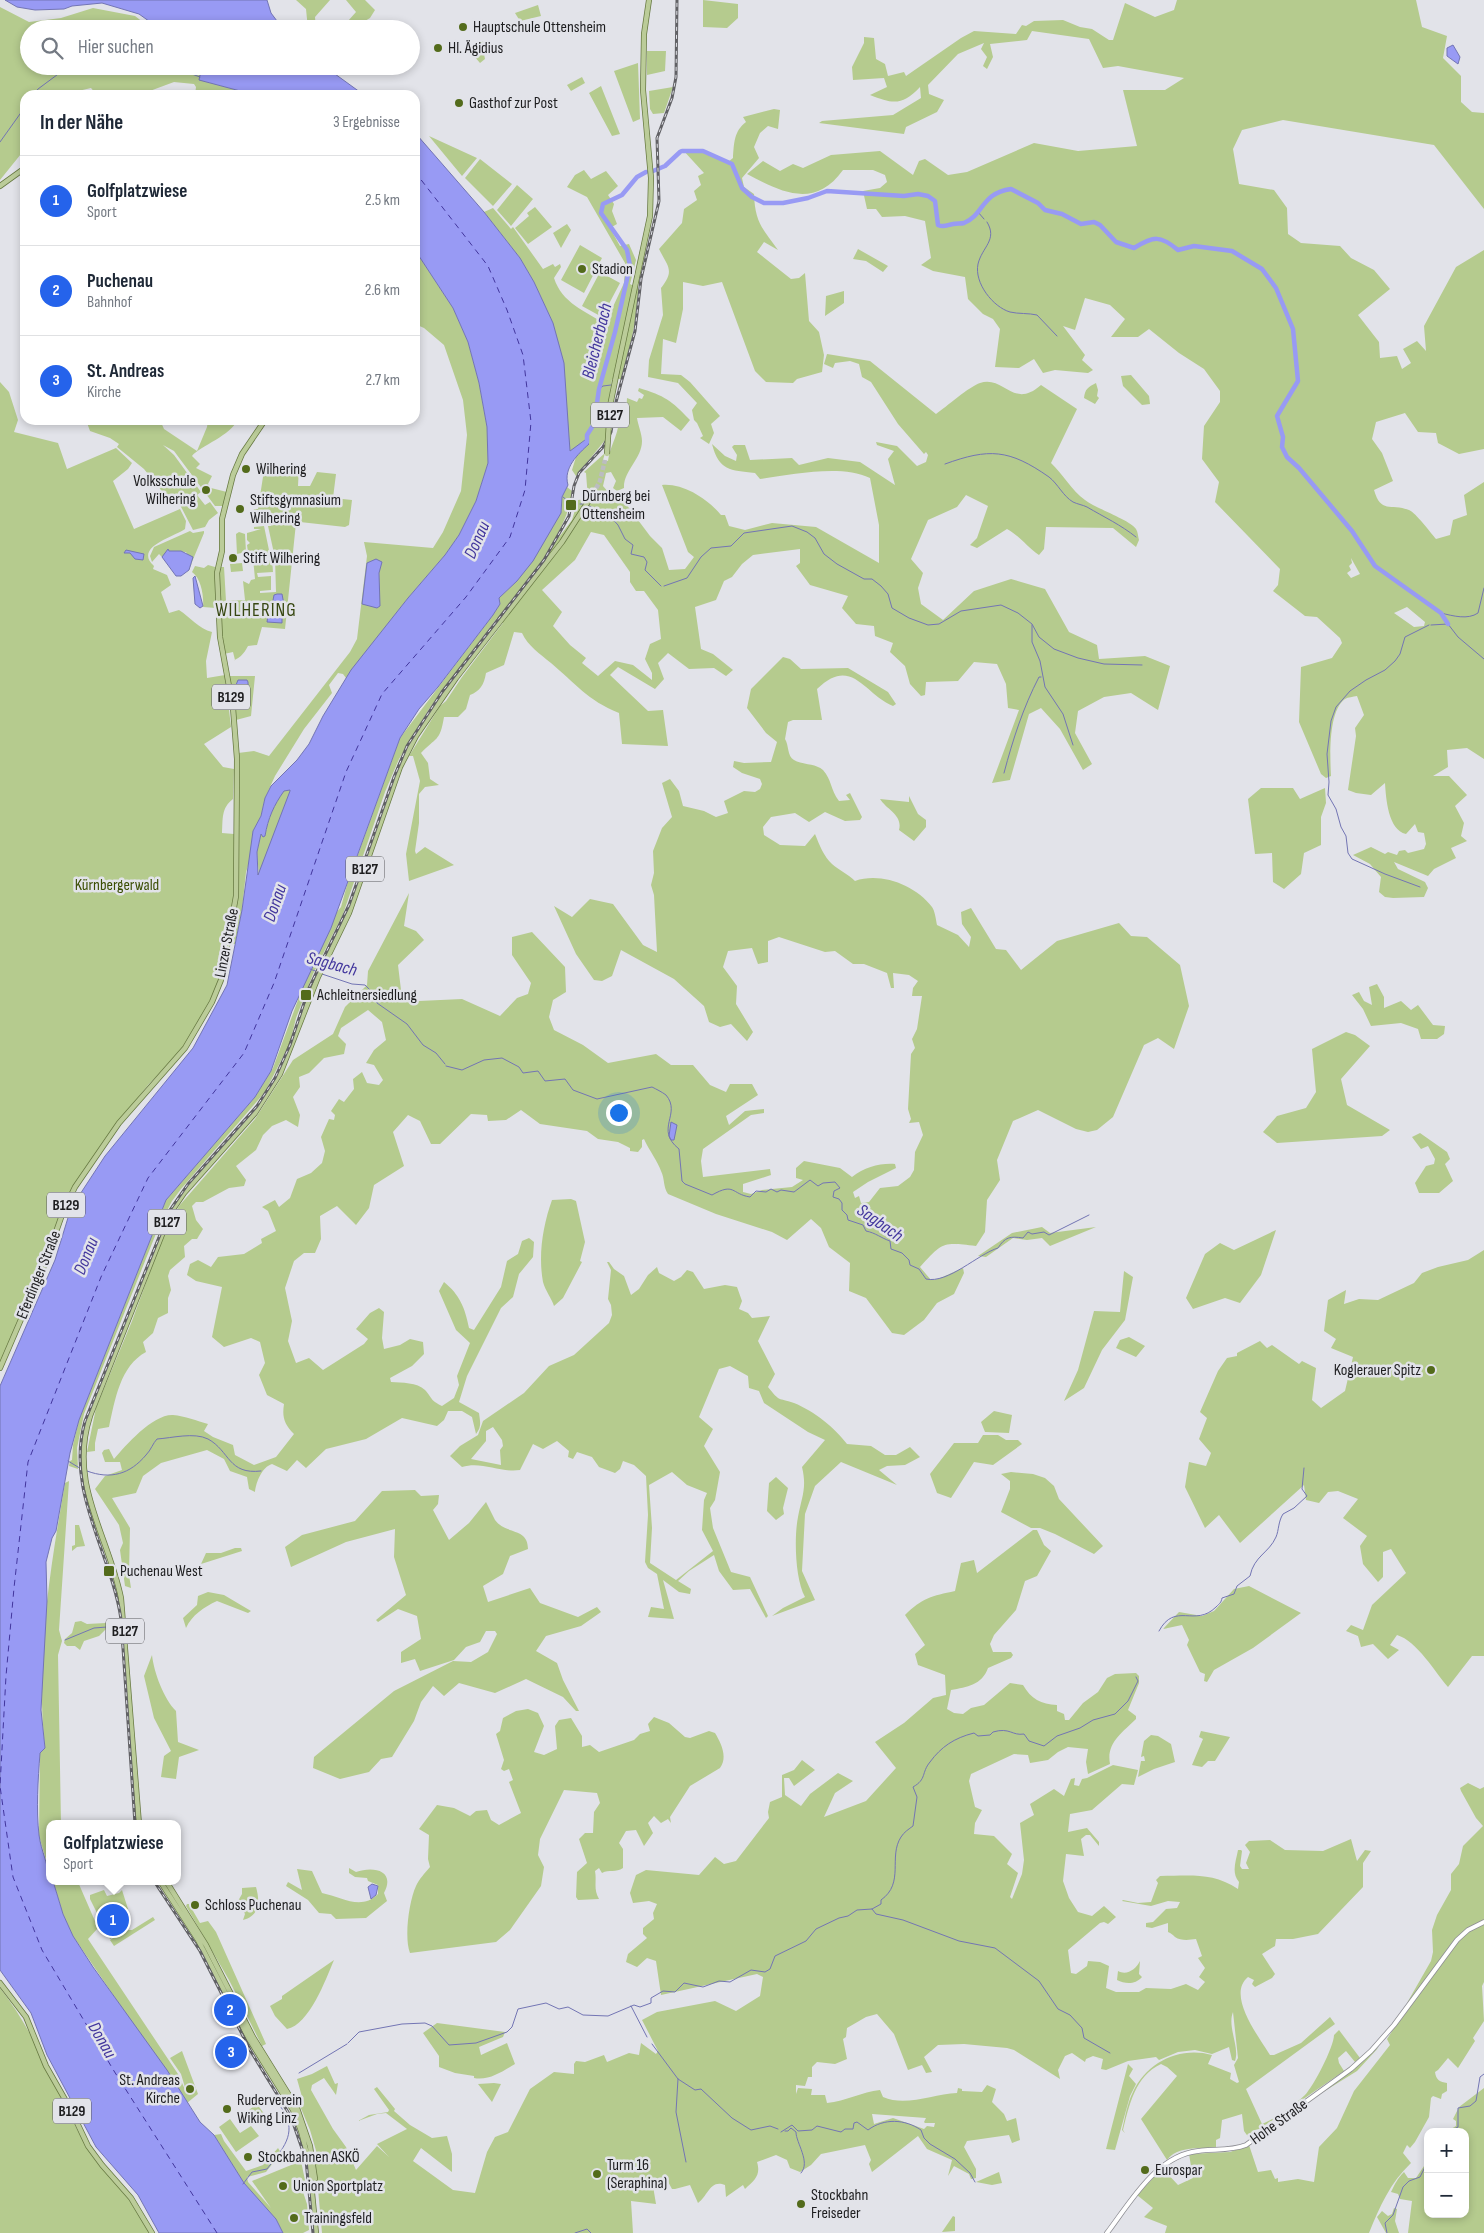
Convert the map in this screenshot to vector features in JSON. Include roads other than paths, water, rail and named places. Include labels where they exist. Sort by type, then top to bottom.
[{"type":"main road","points":[[644,0],[647,14]]},
{"type":"main road","name":"B127","points":[[605,460],[610,406],[650,216],[651,178],[643,90],[649,0]]},
{"type":"main road","points":[[0,186],[20,172]]},
{"type":"main road","name":"Linzer Straße","points":[[170,1064],[185,1048],[215,996],[223,973],[236,896],[234,718],[220,637],[217,573],[222,550],[222,519],[233,475],[242,454],[262,425]]},
{"type":"main road","name":"B127","points":[[139,1820],[121,1598],[115,1573],[92,1510],[83,1466],[84,1442],[90,1416],[169,1217],[184,1193],[255,1113],[272,1089],[287,1061],[318,977],[351,906],[396,778],[410,746],[456,678],[556,550],[592,496]]},
{"type":"main road","name":"Eferdinger Straße","points":[[0,1368],[46,1261],[63,1212],[75,1187],[114,1130],[170,1064]]},
{"type":"main road","points":[[163,1885],[198,1940],[249,2039],[293,2110],[310,2162],[318,2233]]},
{"type":"main road","points":[[168,1885],[206,1945],[253,2037],[288,2092],[301,2117],[312,2157],[318,2233]]},
{"type":"main road","name":"Hohe Straße","points":[[1107,2233],[1141,2189],[1168,2163],[1186,2153],[1234,2150],[1253,2141],[1351,2069],[1379,2042],[1396,2022],[1453,1945],[1464,1933],[1484,1922]]},
{"type":"main road","name":"B129","points":[[0,1983],[26,2017],[46,2066],[71,2110],[91,2151],[132,2198],[152,2233]]},
{"type":"water","points":[[5,0],[267,0],[271,13],[276,20],[147,20],[139,14],[102,3],[72,6],[64,9],[35,10],[17,7]]},
{"type":"water","points":[[1453,45],[1460,57],[1458,64],[1447,56],[1447,48]]},
{"type":"water","points":[[200,75],[336,75],[357,90],[236,90],[199,80]]},
{"type":"water","name":"Donau","points":[[420,138],[484,212],[520,258],[534,282],[553,323],[564,363],[570,451],[585,440],[589,444],[572,462],[568,473],[568,485],[562,497],[561,513],[533,561],[517,581],[499,598],[500,604],[493,615],[419,709],[400,738],[331,928],[292,1011],[271,1071],[255,1097],[166,1200],[79,1420],[70,1453],[56,1531],[52,1538],[46,1562],[47,1601],[41,1710],[45,1748],[40,1753],[37,1805],[39,1835],[46,1863],[46,1885],[54,1885],[63,1914],[73,1936],[93,1967],[167,2070],[200,2122],[214,2135],[244,2183],[276,2219],[283,2233],[159,2233],[138,2195],[96,2147],[47,2055],[31,2013],[0,1970],[0,1386],[55,1260],[71,1208],[105,1156],[193,1048],[227,985],[242,910],[253,831],[261,816],[265,798],[271,786],[297,760],[309,744],[323,716],[351,670],[445,555],[459,535],[476,501],[488,463],[487,427],[479,383],[468,342],[453,308],[420,258]],"holes":[[[290,790],[258,875],[257,852],[261,834],[263,837],[265,836],[274,807],[280,796],[284,791]]]},
{"type":"water","points":[[168,549],[169,551],[181,551],[193,557],[189,570],[181,576],[176,576],[162,557]]},
{"type":"water","points":[[126,550],[144,554],[143,560],[135,559],[130,553],[124,553]]},
{"type":"water","points":[[376,559],[382,562],[379,573],[380,606],[377,608],[362,604],[367,563]]},
{"type":"water","points":[[195,576],[203,606],[200,608],[195,604],[193,578]]},
{"type":"water","points":[[282,594],[285,610],[271,611],[274,595]]},
{"type":"water","points":[[282,614],[282,623],[267,622],[268,615]]},
{"type":"water","points":[[238,680],[247,680],[248,682],[248,705],[237,706],[234,690]]},
{"type":"water","points":[[671,1122],[677,1125],[674,1140],[671,1140],[669,1136]]},
{"type":"water","points":[[372,1884],[378,1886],[376,1895],[371,1899],[368,1887]]},
{"type":"waterway","points":[[37,90],[57,75]]},
{"type":"waterway","points":[[195,75],[200,77]]},
{"type":"waterway","points":[[0,142],[20,114]]},
{"type":"waterway","points":[[682,151],[703,151],[732,164],[742,188],[752,197],[764,203],[783,203],[808,198],[827,191],[904,196],[918,194],[928,196],[935,201],[938,225],[944,226],[964,223],[976,215],[988,199],[1001,191],[1011,189],[1038,203],[1045,210],[1062,214],[1081,224],[1094,222],[1100,225],[1116,242],[1134,248],[1152,239],[1157,239],[1166,242],[1178,250],[1194,246],[1232,251],[1262,269],[1276,288],[1293,329],[1298,381],[1277,416],[1283,437],[1282,447],[1287,457],[1299,468],[1352,531],[1375,566],[1441,613],[1448,624]]},
{"type":"waterway","name":"Bleicherbach","points":[[653,171],[665,166],[680,152]]},
{"type":"waterway","name":"Bleicherbach","points":[[583,445],[587,442],[587,435],[594,424],[599,389],[615,332],[630,266],[627,250],[601,213],[603,204],[622,195],[637,177],[646,172]]},
{"type":"waterway","points":[[978,212],[984,219]]},
{"type":"waterway","points":[[987,222],[990,228],[990,239],[978,264],[979,279],[986,293],[997,305],[1010,312],[1037,315],[1057,336]]},
{"type":"waterway","points":[[599,389],[603,386],[611,385]]},
{"type":"waterway","points":[[945,464],[974,455],[999,454],[1010,456],[1049,477],[1066,497],[1073,502],[1087,507],[1136,537]]},
{"type":"waterway","points":[[563,497],[568,501]]},
{"type":"waterway","points":[[588,505],[597,511],[607,513],[618,525],[625,539],[633,545],[631,554],[644,557],[647,562],[645,570],[661,586]]},
{"type":"waterway","points":[[664,586],[687,578],[701,557],[711,548],[731,546],[744,533],[792,526],[807,532],[815,538],[824,554],[837,564],[864,579],[872,579],[881,586],[888,594],[892,608],[909,618],[928,625],[939,624],[961,611],[1001,605],[1018,613],[1032,624],[1039,637],[1054,649],[1078,658],[1104,664],[1142,665]]},
{"type":"waterway","points":[[1441,613],[1465,617],[1478,613],[1484,588]]},
{"type":"waterway","points":[[1431,625],[1448,624],[1458,637],[1484,659]]},
{"type":"waterway","points":[[1032,625],[1032,642],[1040,661],[1045,687],[1063,714],[1073,745]]},
{"type":"waterway","points":[[1420,887],[1352,859],[1348,853],[1346,836],[1341,827],[1336,809],[1328,795],[1327,754],[1331,721],[1336,707],[1350,691],[1385,670],[1395,661],[1400,654],[1405,637],[1429,625]]},
{"type":"waterway","points":[[1004,773],[1023,712],[1039,677],[1041,677]]},
{"type":"waterway","name":"Sagbach","points":[[310,969],[318,972]]},
{"type":"waterway","name":"Sagbach","points":[[322,974],[352,984],[365,985],[371,991],[377,1003],[407,1024],[423,1045],[436,1053],[445,1064]]},
{"type":"waterway","name":"Sagbach","points":[[446,1066],[462,1070],[484,1060],[502,1058],[519,1067],[523,1073],[538,1071],[545,1081],[565,1079],[573,1090],[597,1099],[652,1087],[666,1095],[670,1102],[669,1135],[672,1142],[679,1149],[682,1181],[685,1184],[712,1195],[729,1189],[750,1197],[756,1191],[766,1192],[771,1189],[777,1192],[781,1190],[794,1192],[810,1180],[818,1186],[823,1183],[835,1182],[840,1188],[834,1191],[833,1197],[839,1199],[842,1203],[842,1210],[847,1215],[848,1220],[863,1225],[866,1231],[890,1241],[891,1249],[902,1253],[909,1260],[910,1265],[919,1269],[926,1279],[935,1279],[953,1273],[998,1248],[1008,1238],[1023,1238],[1028,1232],[1032,1234],[1044,1232],[1049,1235],[1089,1215]]},
{"type":"waterway","points":[[87,1471],[104,1475],[120,1474],[140,1462],[157,1439],[190,1436],[208,1439],[230,1461],[242,1469],[261,1471]]},
{"type":"waterway","points":[[68,1461],[83,1470]]},
{"type":"waterway","points":[[1159,1631],[1165,1622],[1172,1618],[1208,1613],[1219,1604],[1222,1598],[1234,1594],[1237,1586],[1250,1576],[1258,1559],[1270,1547],[1277,1534],[1283,1514],[1294,1508],[1307,1496],[1302,1489],[1304,1468]]},
{"type":"waterway","points":[[65,1640],[94,1628],[107,1627]]},
{"type":"waterway","points":[[348,2043],[359,2032],[402,2024],[425,2023],[432,2026],[449,2045],[476,2043],[507,2032],[512,2027],[518,2009],[546,2003],[559,2009],[568,2007],[583,2015],[608,2016],[634,2005],[640,2007],[651,2003],[651,1998],[663,1991],[675,1992],[684,1983],[703,1987],[719,1981],[730,1982],[751,1970],[765,1972],[770,1969],[775,1956],[806,1941],[816,1929],[839,1918],[848,1916],[857,1910],[872,1909],[881,1904],[881,1900],[892,1886],[897,1845],[902,1835],[913,1826],[917,1797],[913,1787],[920,1781],[927,1766],[943,1748],[954,1740],[974,1733],[978,1736],[990,1735],[993,1732],[1003,1730],[1024,1734],[1029,1741],[1044,1746],[1057,1736],[1080,1728],[1093,1720],[1115,1714],[1128,1701],[1138,1681],[1136,1677]]},
{"type":"waterway","points":[[872,1909],[876,1914],[903,1920],[959,1941],[995,1948],[1039,1981],[1058,2009],[1070,2015],[1082,2028],[1084,2038],[1110,2053]]},
{"type":"waterway","points":[[631,2006],[647,2037]]},
{"type":"waterway","points":[[299,2073],[347,2044]]},
{"type":"waterway","points":[[652,2044],[678,2079],[695,2090],[701,2089],[732,2118],[751,2130],[770,2126],[778,2129]]},
{"type":"waterway","points":[[1456,2128],[1458,2127],[1458,2108],[1470,2106],[1476,2101],[1480,2077],[1484,2074]]},
{"type":"waterway","points":[[678,2079],[676,2112],[686,2162]]},
{"type":"waterway","points":[[243,2184],[252,2172],[267,2169],[288,2138],[289,2124],[278,2098]]},
{"type":"waterway","points":[[781,2132],[792,2125],[798,2131],[812,2130],[817,2126],[841,2132],[845,2129],[853,2129],[854,2123],[857,2122],[868,2130],[881,2123],[901,2122],[921,2130],[924,2138],[930,2144],[955,2159],[970,2173],[975,2182]]},
{"type":"waterway","points":[[785,2131],[791,2128],[796,2132],[804,2158],[804,2169],[801,2173]]},
{"type":"waterway","points":[[1387,2233],[1385,2223],[1393,2215],[1403,2187],[1409,2181],[1420,2177],[1424,2169]]},
{"type":"waterway","points":[[575,2233],[587,2229],[591,2233]]},
{"type":"tunnel","points":[[593,494],[600,481],[605,460]]},
{"type":"railway","points":[[135,1820],[121,1619],[116,1594],[85,1497],[80,1447],[85,1421],[170,1210],[188,1184],[257,1106],[275,1078],[290,1045],[309,988],[349,905],[394,777],[407,746],[442,692],[544,560],[569,516],[574,486],[579,473],[603,447],[611,432],[616,402],[635,331],[641,279],[659,201],[657,138],[672,98],[676,77],[677,0]]},
{"type":"railway","points":[[157,1885],[200,1951],[250,2050],[291,2117],[306,2160],[313,2233]]},
{"type":"place","name":"Hauptschule Ottensheim","points":[[463,27]]},
{"type":"place","name":"Hl. Ägidius","points":[[438,48]]},
{"type":"place","name":"Gasthof zur Post","points":[[459,103]]},
{"type":"place","name":"Stadion","points":[[582,269]]},
{"type":"place","name":"Wilhering","points":[[246,469]]},
{"type":"place","name":"Volksschule Wilhering","points":[[206,490]]},
{"type":"place","name":"Dürnberg bei Ottensheim","points":[[571,505]]},
{"type":"place","name":"Stiftsgymnasium Wilhering","points":[[240,509]]},
{"type":"place","name":"Stift Wilhering","points":[[233,558]]},
{"type":"place","name":"Achleitnersiedlung","points":[[306,995]]},
{"type":"place","name":"Koglerauer Spitz","points":[[1431,1370]]},
{"type":"place","name":"Puchenau West","points":[[109,1571]]},
{"type":"place","name":"Schloss Puchenau","points":[[195,1905]]},
{"type":"place","name":"Golfplatzwiese","points":[[113,1920]]},
{"type":"place","name":"Puchenau","points":[[230,2010]]},
{"type":"place","name":"St. Andreas","points":[[231,2052]]},
{"type":"place","name":"St. Andreas Kirche","points":[[190,2089]]},
{"type":"place","name":"Ruderverein Wiking Linz","points":[[227,2109]]},
{"type":"place","name":"Stockbahnen ASKÖ","points":[[248,2157]]},
{"type":"place","name":"Eurospar","points":[[1145,2170]]},
{"type":"place","name":"Turm 16 (Seraphina)","points":[[597,2174]]},
{"type":"place","name":"Union Sportplatz","points":[[283,2186]]},
{"type":"place","name":"Stockbahn Freiseder","points":[[801,2204]]},
{"type":"place","name":"Trainingsfeld","points":[[294,2218]]},
{"type":"district","name":"WILHERING","points":[[256,610]]},
{"type":"park label","name":"Kürnbergerwald","points":[[117,885]]}]
